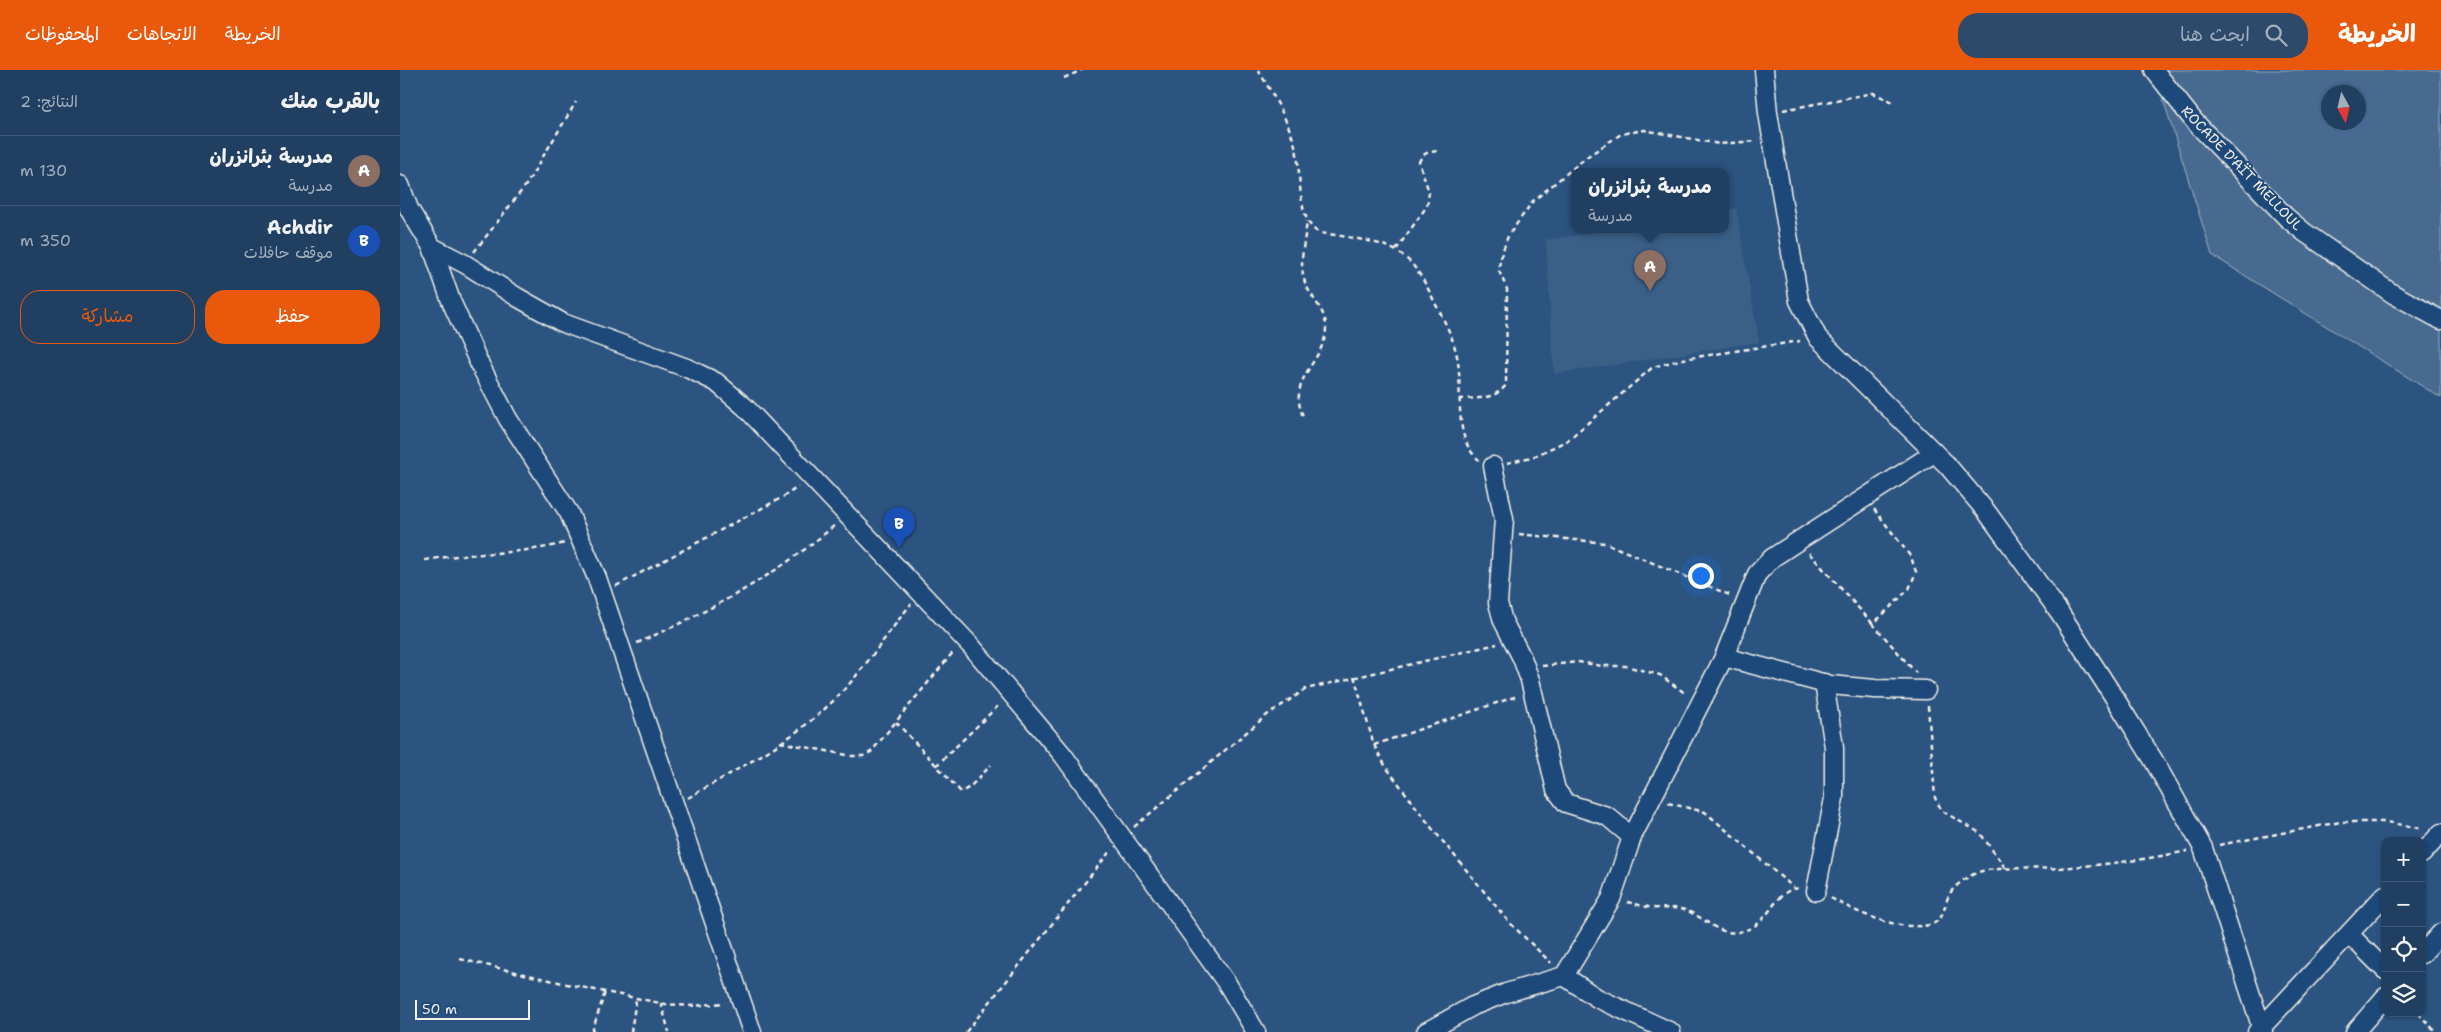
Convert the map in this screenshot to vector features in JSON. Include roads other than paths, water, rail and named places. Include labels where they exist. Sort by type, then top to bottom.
[{"type":"street","points":[[1764,70],[1772,140],[1798,301],[1818,338],[1934,453],[1986,512],[2060,614],[2154,761],[2203,848],[2260,1030],[2381,899]]},
{"type":"street","name":"ROCADE D'AÏT MELLOUL","points":[[2154,70],[2194,120],[2286,217],[2304,232],[2385,288],[2441,320]]},
{"type":"street","points":[[400,185],[405,209],[432,247],[451,301],[480,365],[508,419],[549,480],[581,539],[602,593],[676,806],[752,1032]]},
{"type":"street","points":[[432,247],[465,264],[516,297],[563,323],[687,368],[716,382],[745,407],[964,638],[1063,755],[1228,985],[1256,1032]]},
{"type":"street","points":[[1426,1032],[1473,1006],[1506,993],[1564,976],[1611,898],[1632,837],[1724,657],[1758,574],[1772,558],[1864,496],[1934,453]]},
{"type":"street","points":[[1493,466],[1502,503],[1498,603],[1503,621],[1526,668],[1552,781],[1560,797],[1573,807],[1607,816],[1632,837]]},
{"type":"street","points":[[1724,657],[1824,683],[1876,689],[1926,690]]},
{"type":"street","points":[[1816,891],[1834,798],[1834,747],[1824,683]]},
{"type":"street","points":[[2426,848],[2436,832]]},
{"type":"street","points":[[2426,950],[2441,933]]},
{"type":"street","points":[[2349,934],[2381,966]]},
{"type":"street","points":[[1564,976],[1597,998],[1671,1032]]},
{"type":"street","points":[[2355,1032],[2381,1002]]},
{"type":"place","name":"مدرسة بئرانزران","points":[[1650,291]]},
{"type":"place","name":"Achdir","points":[[899,548]]}]
